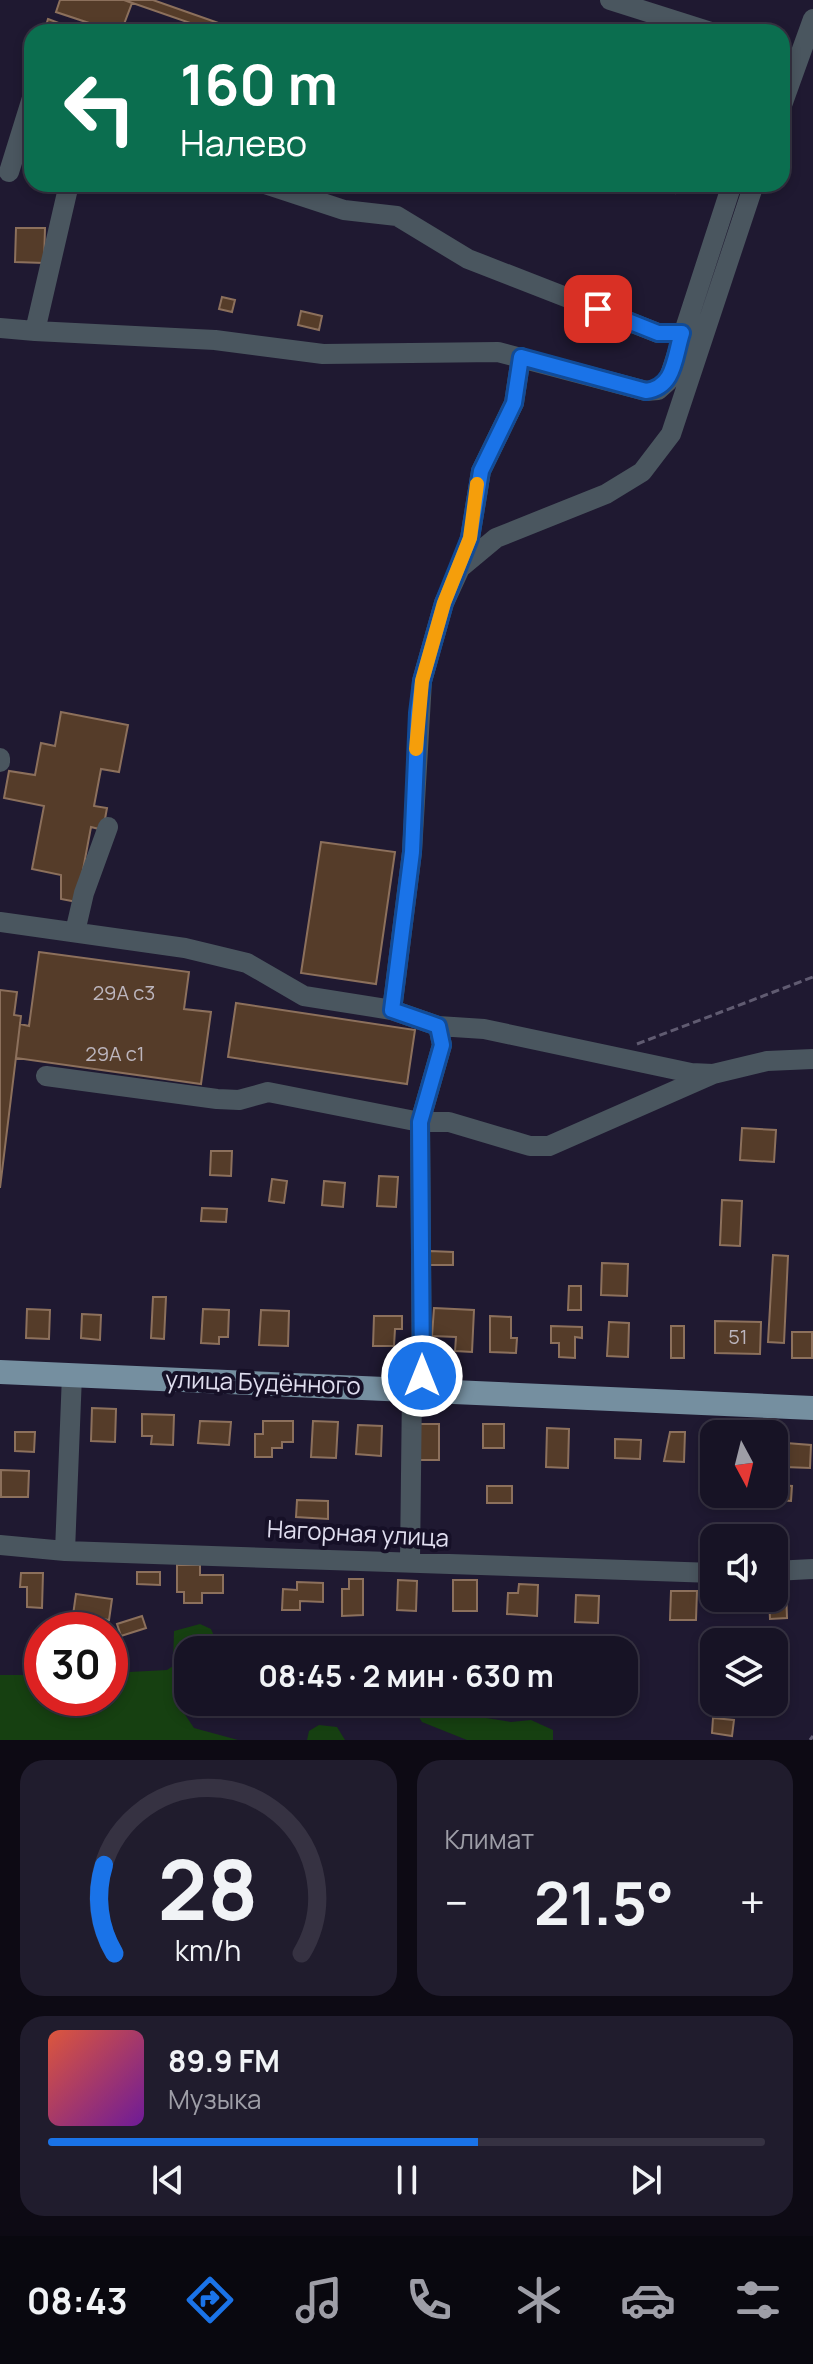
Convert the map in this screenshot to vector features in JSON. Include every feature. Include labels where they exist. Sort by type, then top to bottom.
[{"type":"main road","name":"улица Будённого","points":[[0,1372],[417,1388],[813,1408]]},
{"type":"street","points":[[610,0],[686,24]]},
{"type":"street","points":[[790,83],[813,19]]},
{"type":"street","points":[[4,174],[24,120]]},
{"type":"street","points":[[4,174],[24,169]]},
{"type":"street","points":[[35,331],[67,192]]},
{"type":"street","points":[[289,192],[344,210],[397,216],[468,259],[658,333],[682,333]]},
{"type":"street","points":[[0,328],[215,340],[323,354],[376,356],[469,350],[521,357],[646,391],[658,390],[668,381],[729,192]]},
{"type":"street","points":[[460,568],[496,538],[606,494],[642,472],[659,454],[671,434],[751,192]]},
{"type":"street","points":[[392,1010],[412,852],[422,681],[444,603],[470,538],[481,471],[514,403],[521,357]]},
{"type":"street","points":[[75,932],[84,893],[108,827]]},
{"type":"street","points":[[0,922],[193,942],[247,963],[304,996],[392,1010],[438,1026],[484,1029],[713,1074]]},
{"type":"street","points":[[410,1561],[417,1388],[420,1122],[442,1045],[438,1026]]},
{"type":"street","points":[[46,1076],[217,1099],[239,1100],[268,1092],[420,1122],[449,1122],[530,1146],[549,1146],[713,1074],[767,1061],[813,1059]]},
{"type":"street","points":[[65,1551],[72,1375]]},
{"type":"street","name":"Нагорная улица","points":[[0,1545],[65,1551],[700,1572]]},
{"type":"street","points":[[788,1570],[813,1569]]},
{"type":"path","points":[[610,1055],[813,977]]},
{"type":"green space","points":[[200,1624],[211,1629],[214,1636],[174,1636],[174,1716],[186,1716],[194,1728],[238,1740],[0,1740],[0,1675],[24,1675],[24,1716],[128,1716],[128,1672],[167,1670],[173,1666],[174,1631]]},
{"type":"green space","points":[[418,1716],[476,1716],[511,1722],[531,1720],[553,1730],[553,1740],[467,1740],[422,1722]]},
{"type":"green space","points":[[319,1725],[337,1727],[345,1740],[307,1740],[309,1731]]},
{"type":"building","points":[[60,0],[124,0],[132,3],[124,24],[92,24],[56,12]]},
{"type":"building","points":[[124,0],[153,0],[221,24],[193,24]]},
{"type":"building","points":[[16,228],[45,228],[44,263],[15,262]]},
{"type":"building","points":[[222,297],[235,300],[232,312],[219,309]]},
{"type":"building","points":[[301,311],[322,316],[319,330],[298,325]]},
{"type":"building","points":[[61,712],[128,725],[119,772],[101,769],[94,806],[107,808],[103,830],[91,827],[77,902],[61,899],[61,875],[32,869],[44,806],[4,798],[9,771],[35,775],[41,743],[55,746]]},
{"type":"building","points":[[321,842],[395,852],[376,984],[301,973]]},
{"type":"building","points":[[39,952],[189,972],[184,1009],[211,1012],[201,1084],[16,1058],[20,1024],[29,1026]]},
{"type":"building","points":[[0,990],[17,992],[14,1015],[21,1016],[0,1188]]},
{"type":"building","points":[[236,1003],[415,1030],[407,1084],[228,1057]]},
{"type":"building","points":[[742,1128],[776,1130],[774,1162],[740,1160]]},
{"type":"building","points":[[211,1151],[232,1151],[231,1176],[210,1175]]},
{"type":"building","points":[[379,1176],[398,1177],[396,1207],[377,1206]]},
{"type":"building","points":[[272,1179],[287,1181],[284,1203],[269,1201]]},
{"type":"building","points":[[324,1181],[345,1183],[343,1207],[322,1205]]},
{"type":"building","points":[[722,1200],[742,1201],[740,1246],[720,1245]]},
{"type":"building","points":[[202,1208],[227,1209],[226,1222],[201,1221]]},
{"type":"building","points":[[430,1251],[453,1252],[453,1265],[430,1265]]},
{"type":"building","points":[[773,1255],[788,1256],[784,1343],[768,1342]]},
{"type":"building","points":[[602,1263],[628,1264],[627,1296],[601,1295]]},
{"type":"building","points":[[569,1286],[581,1286],[581,1310],[568,1310]]},
{"type":"building","points":[[153,1297],[166,1297],[164,1339],[151,1338]]},
{"type":"building","points":[[434,1308],[474,1310],[472,1352],[455,1351],[456,1337],[432,1336]]},
{"type":"building","points":[[27,1309],[50,1310],[49,1339],[26,1338]]},
{"type":"building","points":[[203,1309],[229,1310],[228,1337],[219,1337],[219,1344],[201,1343]]},
{"type":"building","points":[[261,1310],[289,1311],[288,1346],[259,1345]]},
{"type":"building","points":[[82,1314],[101,1315],[100,1340],[81,1338]]},
{"type":"building","points":[[374,1316],[402,1316],[402,1329],[395,1329],[394,1346],[373,1346]]},
{"type":"building","points":[[490,1316],[511,1317],[511,1338],[517,1338],[516,1353],[490,1352]]},
{"type":"building","points":[[715,1321],[761,1322],[760,1354],[715,1353]]},
{"type":"building","points":[[609,1322],[629,1323],[628,1357],[607,1356]]},
{"type":"building","points":[[551,1326],[582,1327],[582,1338],[575,1337],[575,1358],[559,1357],[559,1343],[551,1343]]},
{"type":"building","points":[[671,1326],[684,1326],[684,1358],[671,1358]]},
{"type":"building","points":[[792,1332],[812,1332],[812,1358],[792,1358]]},
{"type":"building","points":[[92,1408],[116,1409],[115,1442],[91,1441]]},
{"type":"building","points":[[142,1414],[174,1415],[173,1445],[151,1444],[152,1436],[142,1436]]},
{"type":"building","points":[[200,1421],[231,1422],[229,1445],[198,1443]]},
{"type":"building","points":[[263,1421],[293,1421],[293,1442],[282,1442],[282,1448],[272,1448],[272,1457],[255,1457],[255,1434],[263,1434]]},
{"type":"building","points":[[313,1421],[338,1422],[336,1458],[311,1457]]},
{"type":"building","points":[[420,1424],[439,1424],[439,1460],[420,1460]]},
{"type":"building","points":[[483,1424],[504,1424],[504,1448],[483,1448]]},
{"type":"building","points":[[358,1425],[382,1426],[381,1456],[356,1454]]},
{"type":"building","points":[[547,1428],[569,1429],[568,1468],[546,1467]]},
{"type":"building","points":[[15,1432],[35,1432],[34,1452],[15,1451]]},
{"type":"building","points":[[670,1432],[685,1432],[684,1462],[664,1461]]},
{"type":"building","points":[[615,1439],[641,1440],[640,1459],[615,1458]]},
{"type":"building","points":[[788,1443],[811,1445],[810,1468],[788,1467]]},
{"type":"building","points":[[1,1470],[29,1471],[28,1497],[1,1497]]},
{"type":"building","points":[[487,1486],[512,1486],[512,1503],[487,1503]]},
{"type":"building","points":[[788,1486],[792,1486],[791,1501],[788,1501]]},
{"type":"building","points":[[297,1500],[328,1501],[328,1519],[296,1517]]},
{"type":"building","points":[[177,1565],[200,1565],[200,1575],[223,1575],[223,1593],[202,1593],[202,1603],[184,1603],[184,1592],[177,1592]]},
{"type":"building","points":[[137,1572],[160,1572],[160,1585],[137,1584]]},
{"type":"building","points":[[21,1573],[43,1573],[42,1608],[27,1607],[27,1587],[20,1587]]},
{"type":"building","points":[[349,1579],[363,1579],[363,1615],[342,1616],[342,1589],[349,1589]]},
{"type":"building","points":[[398,1580],[417,1581],[416,1611],[397,1610]]},
{"type":"building","points":[[453,1580],[477,1580],[477,1611],[453,1611]]},
{"type":"building","points":[[297,1582],[323,1583],[323,1602],[300,1601],[300,1610],[282,1610],[283,1589],[297,1590]]},
{"type":"building","points":[[519,1584],[538,1585],[537,1616],[507,1614],[508,1593],[518,1593]]},
{"type":"building","points":[[671,1591],[697,1591],[696,1620],[670,1620]]},
{"type":"building","points":[[76,1594],[112,1599],[110,1612],[73,1612]]},
{"type":"building","points":[[576,1595],[599,1596],[598,1623],[575,1622]]},
{"type":"building","points":[[770,1612],[787,1612],[787,1618],[770,1619]]},
{"type":"building","points":[[142,1616],[146,1628],[128,1634],[128,1620]]},
{"type":"building","points":[[713,1718],[734,1720],[732,1736],[712,1733]]},
{"type":"slow traffic","points":[[416,749],[422,681],[444,603],[470,538],[477,484]]},
{"type":"route","points":[[422,1376],[420,1122],[442,1045],[442,1034],[438,1026],[392,1010],[412,852],[422,681],[444,603],[470,538],[481,471],[514,403],[521,357],[646,391],[658,390],[668,381],[682,333],[658,333],[598,309]]}]
